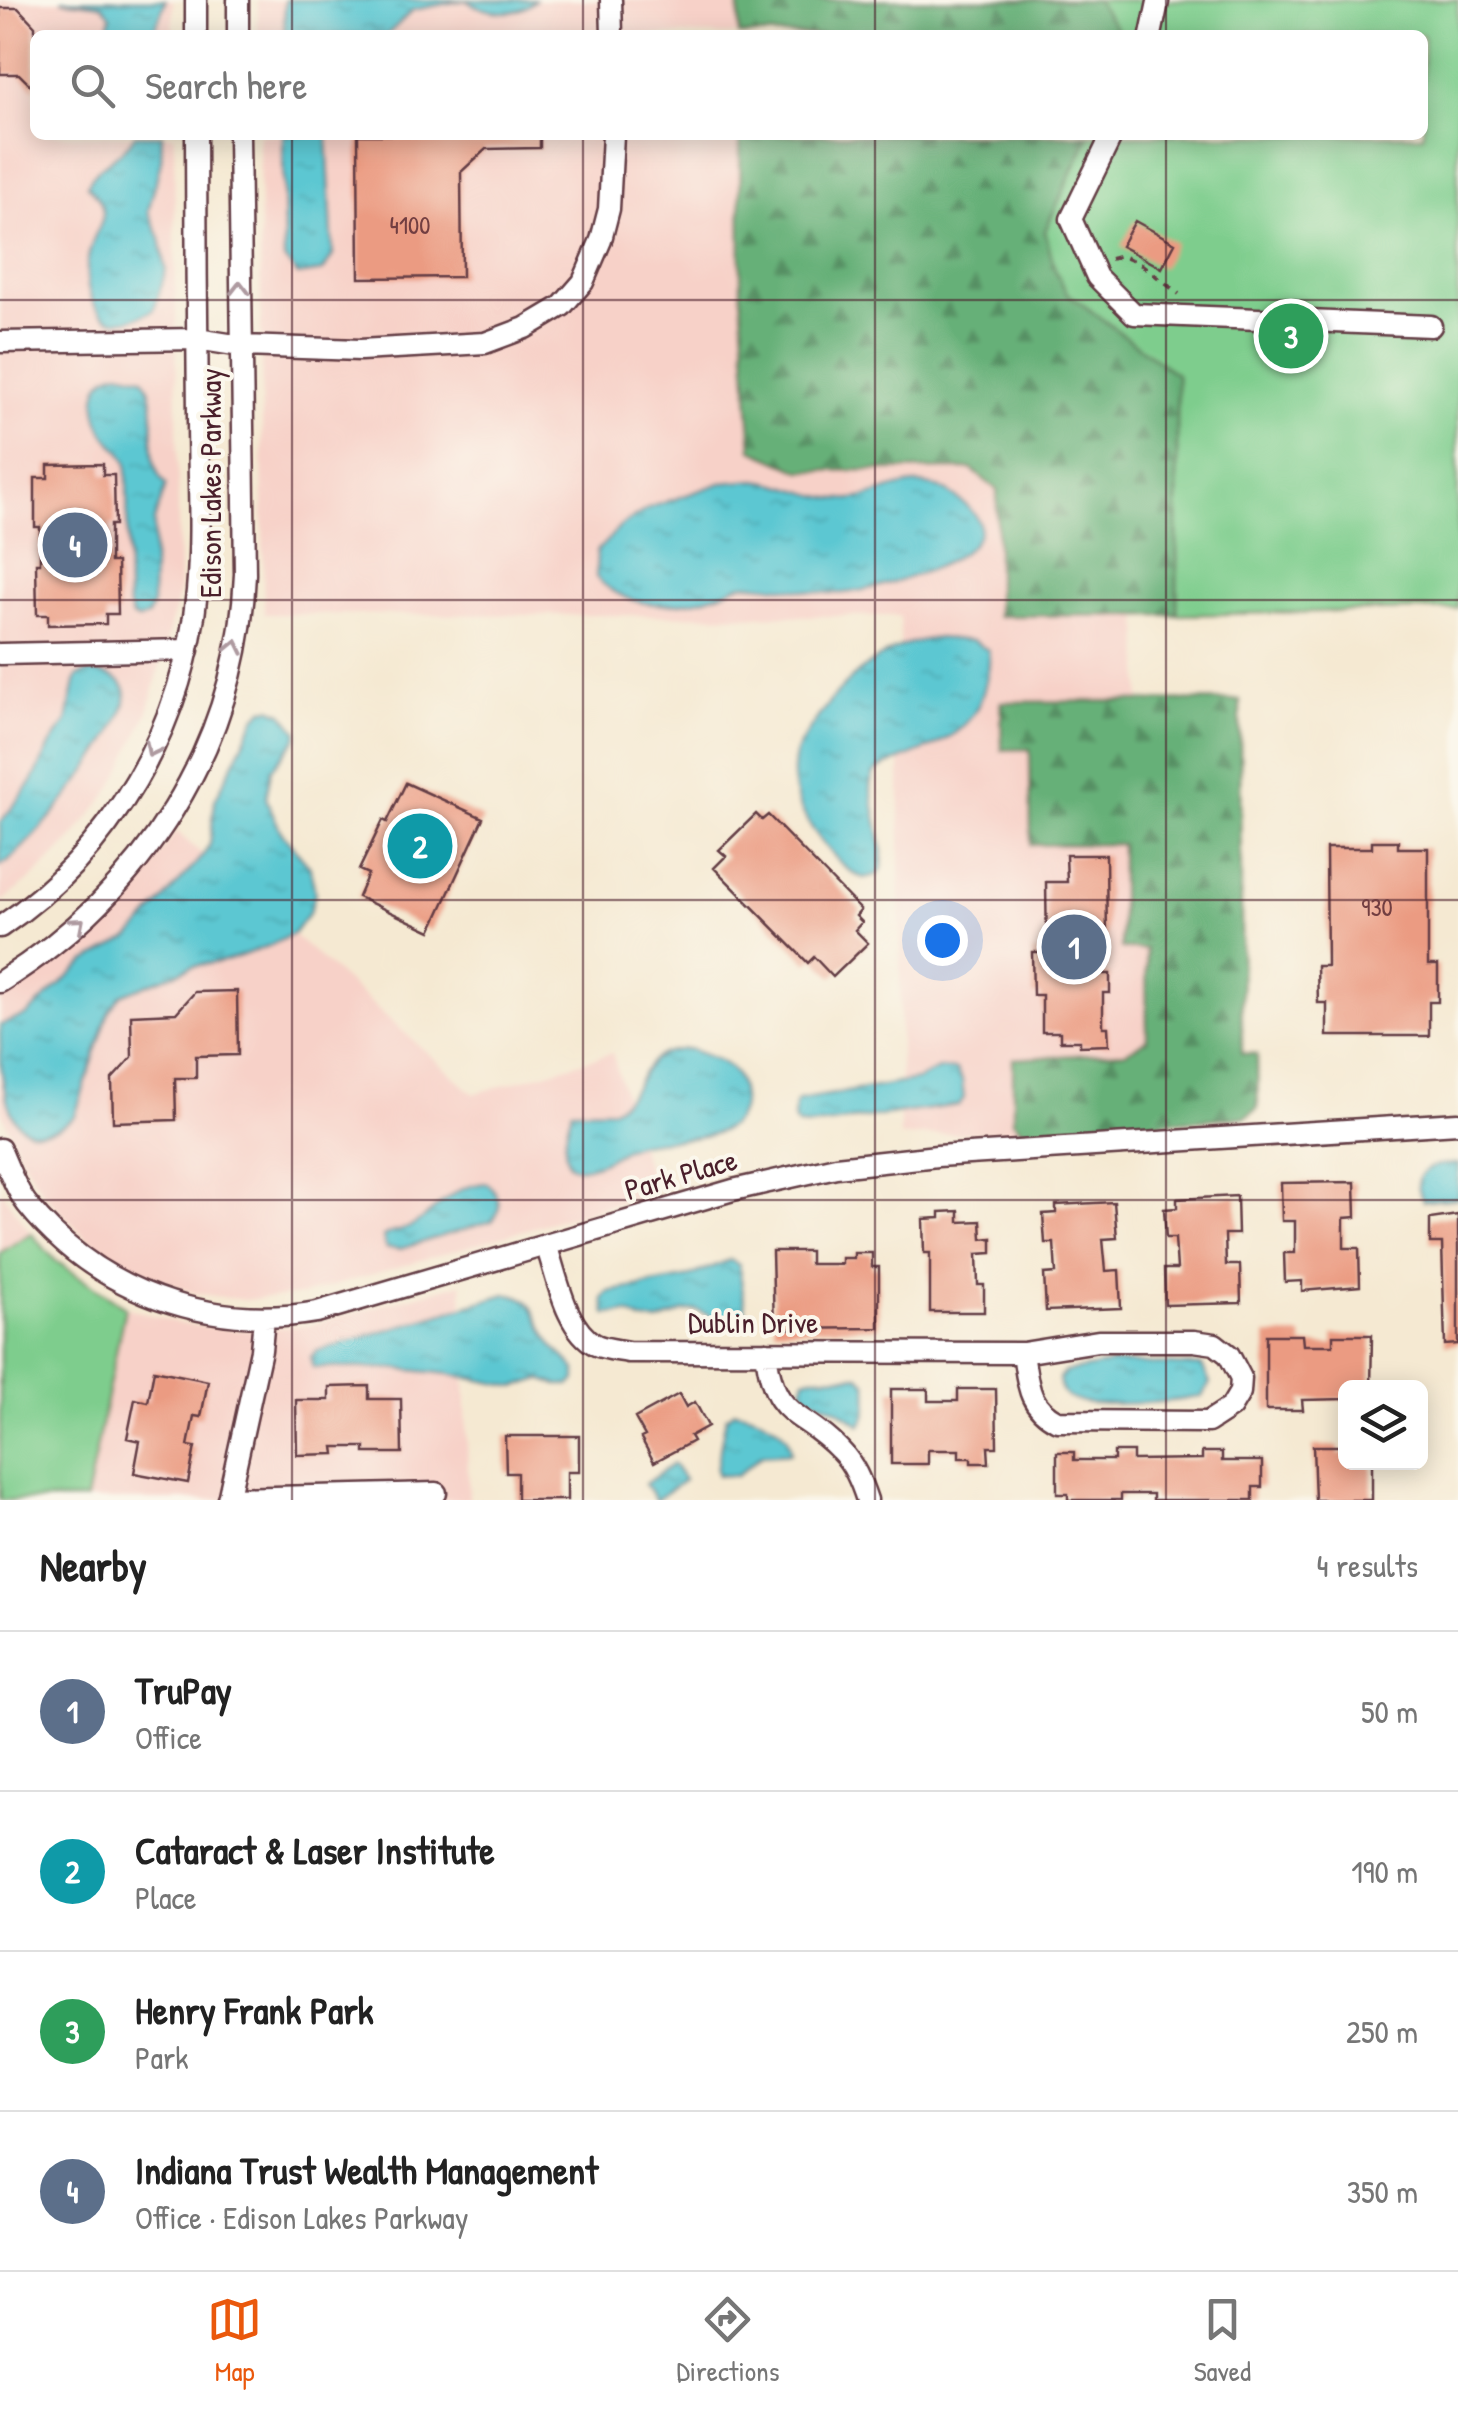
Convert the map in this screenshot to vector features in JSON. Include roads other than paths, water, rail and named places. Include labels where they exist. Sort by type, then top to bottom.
[{"type":"street","points":[[196,0],[196,30]]},
{"type":"street","points":[[238,0],[238,30]]},
{"type":"street","points":[[611,0],[612,30]]},
{"type":"street","points":[[1152,30],[1158,0]]},
{"type":"street","name":"Edison Lakes Parkway","points":[[0,927],[61,877],[114,814],[161,732],[188,650],[199,559],[196,140]]},
{"type":"street","name":"Edison Lakes Parkway","points":[[0,982],[76,927],[130,872],[180,802],[210,740],[227,687],[244,593],[239,140]]},
{"type":"street","points":[[0,342],[197,339],[241,346],[369,350],[485,343],[525,328],[562,306],[583,282],[609,209],[613,140]]},
{"type":"street","points":[[1110,140],[1072,219],[1097,278],[1134,314],[1431,326]]},
{"type":"street","points":[[0,654],[188,650]]},
{"type":"street","name":"Park Place","points":[[0,1148],[26,1202],[73,1250],[110,1276],[189,1309],[264,1318],[317,1312],[762,1183],[852,1165],[937,1156],[1458,1123]]},
{"type":"street","name":"Dublin Drive","points":[[546,1245],[580,1330],[596,1345],[628,1352],[1024,1353],[1098,1341],[1194,1341],[1215,1344],[1237,1366],[1240,1392],[1231,1407],[1208,1422],[1056,1421],[1042,1413],[1030,1398],[1024,1353]]},
{"type":"street","points":[[264,1318],[262,1350],[228,1499],[436,1493]]},
{"type":"street","points":[[766,1352],[769,1379],[777,1398],[794,1416],[843,1452],[867,1500]]},
{"type":"water","points":[[61,0],[165,0],[155,30],[107,30],[111,16],[102,5]]},
{"type":"water","points":[[285,0],[465,0],[413,10],[392,30],[284,30]]},
{"type":"water","points":[[465,0],[535,0],[519,10],[501,12]]},
{"type":"water","points":[[131,140],[162,140],[161,161],[148,212],[160,238],[166,270],[154,310],[121,321],[103,315],[89,290],[88,260],[103,211],[87,185],[98,170]]},
{"type":"water","points":[[283,140],[327,140],[333,255],[323,271],[298,275],[284,259]]},
{"type":"water","points":[[119,372],[143,377],[149,389],[154,460],[166,485],[154,521],[152,606],[148,616],[139,620],[132,617],[128,603],[127,464],[103,431],[96,404],[103,380]]},
{"type":"water","points":[[756,480],[841,499],[862,498],[908,485],[927,485],[968,507],[977,518],[979,533],[970,547],[929,570],[844,593],[745,584],[690,602],[657,604],[625,597],[596,577],[597,551],[621,526],[649,508],[721,483]]},
{"type":"water","points":[[939,638],[973,641],[988,650],[984,689],[978,706],[958,731],[874,773],[870,785],[883,852],[882,869],[877,875],[864,878],[837,859],[805,815],[793,783],[795,756],[824,710],[850,680],[900,647]]},
{"type":"water","points":[[88,672],[121,683],[126,693],[123,709],[76,786],[33,836],[0,866],[0,823],[32,782],[67,721],[78,676]]},
{"type":"water","points":[[263,709],[283,713],[298,732],[271,770],[266,798],[281,832],[310,867],[315,893],[310,911],[294,933],[271,945],[229,960],[193,966],[121,995],[109,1011],[75,1116],[49,1130],[31,1131],[21,1126],[13,1116],[4,1086],[0,1025],[27,1015],[85,962],[131,937],[204,854],[210,844],[215,800],[255,719]]},
{"type":"water","points":[[689,1049],[722,1062],[736,1075],[742,1097],[740,1114],[731,1125],[701,1136],[634,1145],[586,1168],[570,1165],[565,1145],[572,1110],[613,1109],[625,1099],[651,1062],[671,1051]]},
{"type":"water","points":[[938,1069],[956,1070],[962,1080],[964,1098],[959,1105],[809,1126],[798,1125],[794,1120],[799,1100],[917,1080]]},
{"type":"water","points":[[1458,1164],[1458,1198],[1423,1201],[1419,1190],[1421,1175],[1432,1167]]},
{"type":"water","points":[[487,1183],[498,1202],[498,1212],[492,1221],[400,1249],[386,1248],[383,1237],[412,1226],[463,1189]]},
{"type":"water","points":[[730,1260],[739,1265],[744,1322],[723,1322],[697,1310],[659,1322],[641,1320],[628,1313],[606,1314],[603,1299],[608,1292],[685,1278]]},
{"type":"water","points":[[506,1294],[524,1299],[535,1312],[547,1338],[576,1370],[576,1380],[571,1385],[541,1379],[515,1387],[400,1369],[313,1367],[311,1357],[317,1351]]},
{"type":"water","points":[[1115,1363],[1202,1366],[1210,1383],[1202,1396],[1155,1402],[1095,1403],[1069,1398],[1063,1392],[1059,1378],[1065,1372]]},
{"type":"water","points":[[859,1376],[867,1383],[868,1394],[861,1425],[808,1396],[802,1388],[805,1379],[812,1377]]},
{"type":"water","points":[[735,1411],[762,1419],[779,1430],[790,1453],[761,1455],[737,1476],[718,1475],[726,1417]]},
{"type":"water","points":[[673,1464],[684,1480],[656,1500],[645,1484]]},
{"type":"place","name":"Henry Frank Park","points":[[1291,336]]},
{"type":"place","name":"Indiana Trust Wealth Management","points":[[75,545]]},
{"type":"place","name":"Cataract & Laser Institute","points":[[420,846]]},
{"type":"place","name":"TruPay","points":[[1074,947]]}]
